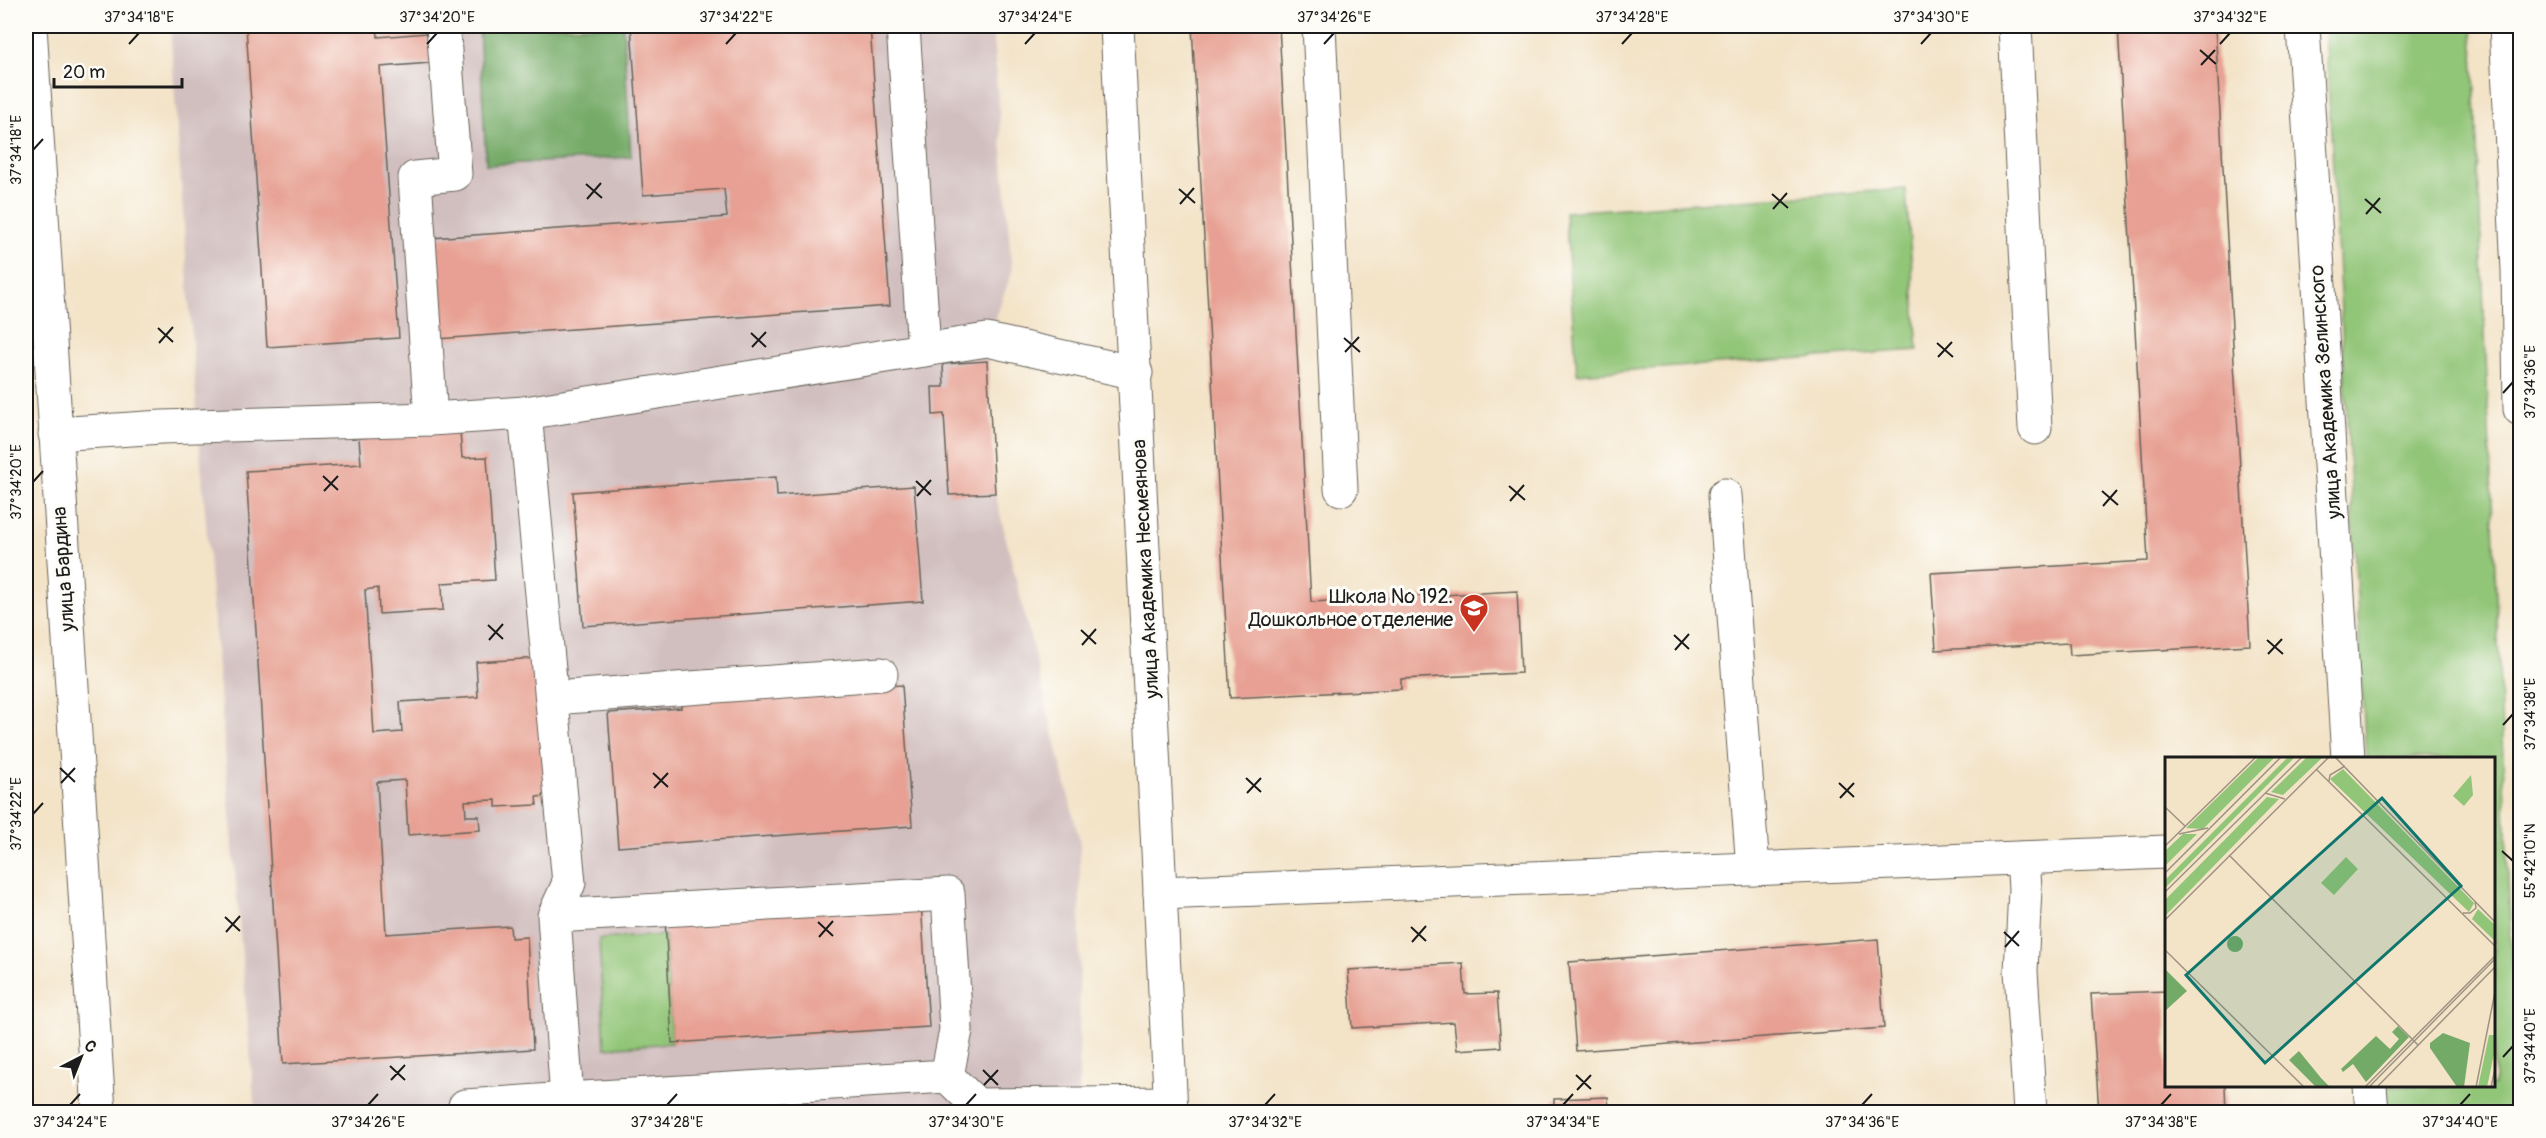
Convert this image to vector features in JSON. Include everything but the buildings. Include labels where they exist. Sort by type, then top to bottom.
[{"type":"street","name":"улица Бардина","points":[[30,26],[99,1113]]},
{"type":"street","points":[[431,418],[415,178],[455,174],[443,26]]},
{"type":"street","points":[[903,26],[924,350]]},
{"type":"street","name":"улица Академика Несмеянова","points":[[1117,26],[1171,1108]]},
{"type":"street","points":[[1318,26],[1341,489]]},
{"type":"street","points":[[2015,26],[2035,429]]},
{"type":"street","name":"улица Академика Зелинского","points":[[2303,26],[2348,757]]},
{"type":"street","points":[[2506,26],[2519,270],[2520,409]]},
{"type":"street","points":[[55,434],[162,427],[525,413],[987,340],[1136,372]]},
{"type":"street","points":[[525,413],[569,883],[554,916],[567,1099]]},
{"type":"street","points":[[1725,495],[1753,869]]},
{"type":"street","points":[[553,698],[882,674]]},
{"type":"street","points":[[1160,893],[2165,852]]},
{"type":"street","points":[[2023,858],[2025,889],[2021,971],[2030,1113]]},
{"type":"street","points":[[554,916],[948,894],[956,1030],[947,1076]]},
{"type":"street","points":[[465,1113],[465,1106],[947,1076],[977,1105],[1171,1108]]},
{"type":"street","points":[[2370,1087],[2372,1113]]},
{"type":"shaded area","points":[[170,26],[992,26],[1012,272],[987,340],[995,493],[1080,843],[1079,1112],[255,1112],[198,427]]},
{"type":"green space","points":[[623,26],[631,157],[486,165],[479,27]]},
{"type":"green space","points":[[2325,26],[2472,26],[2518,1112],[2386,1112],[2384,1087],[2495,1087],[2495,757],[2366,757]]},
{"type":"green space","points":[[1906,189],[1918,350],[1577,374],[1565,212]]},
{"type":"green space","points":[[665,935],[672,1043],[605,1048],[599,939]]},
{"type":"place","name":"Школа № 192. Дошкольное отделение","points":[[1474,634]]}]
